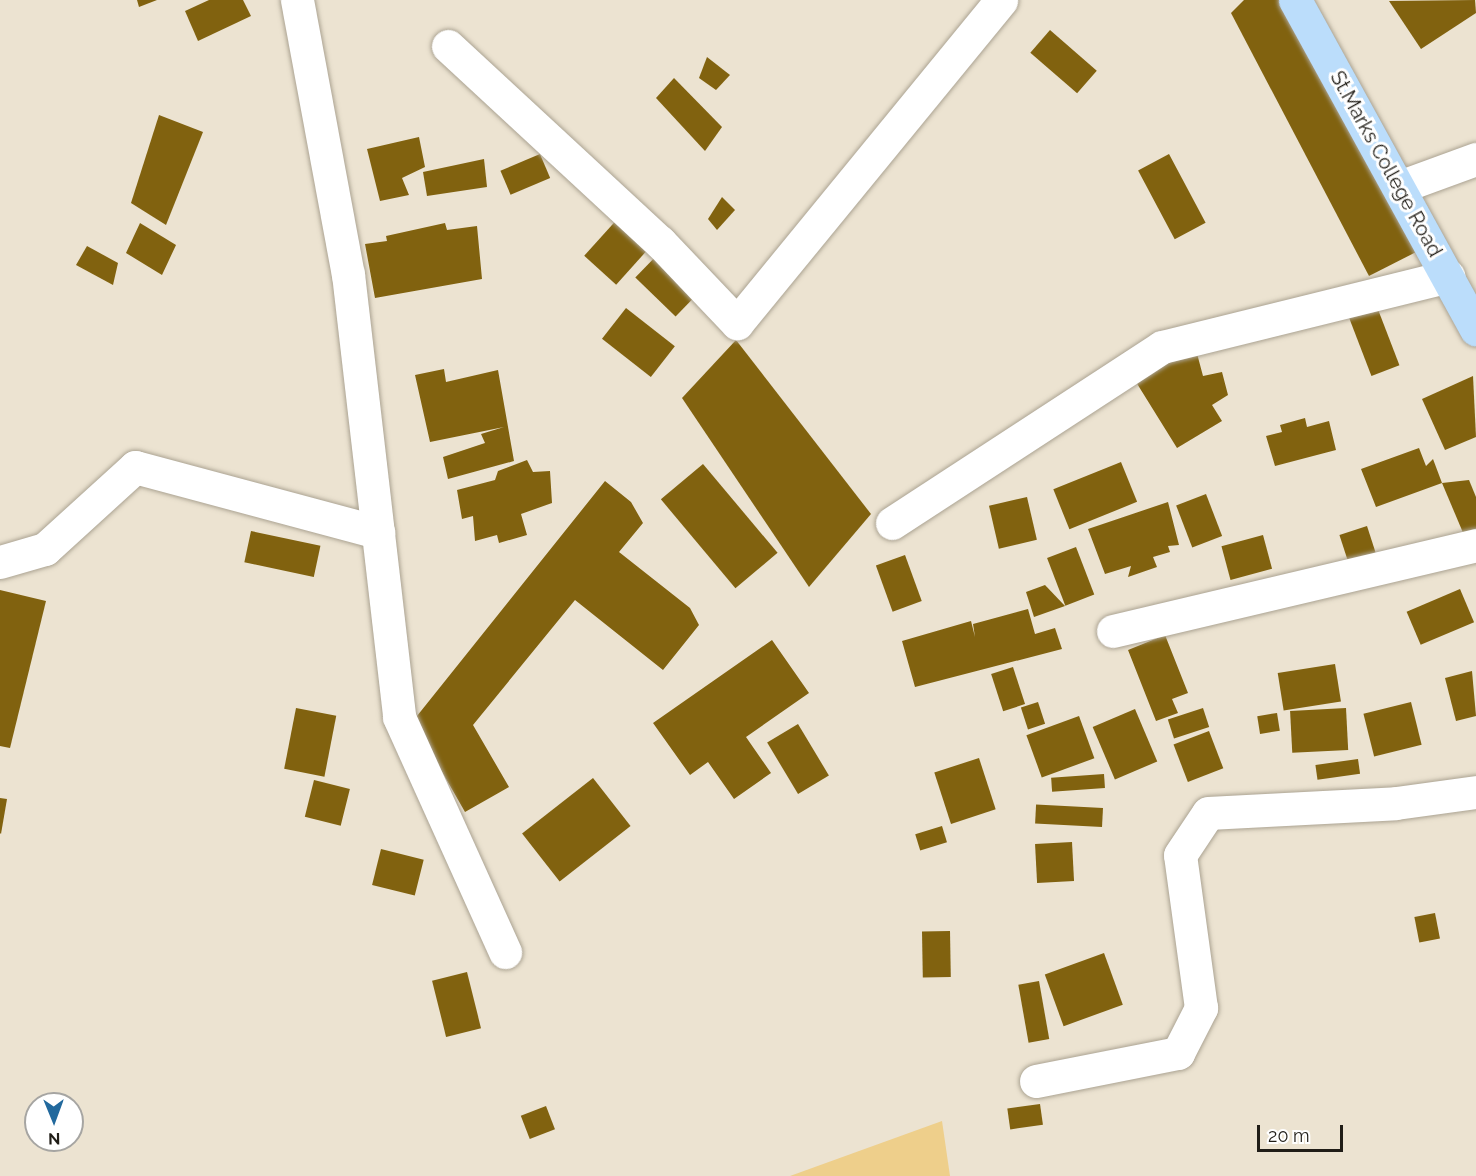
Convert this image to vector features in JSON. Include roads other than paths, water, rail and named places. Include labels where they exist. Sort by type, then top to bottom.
[{"type":"main road","name":"St.Marks College Road","points":[[1295,0],[1476,329]]},
{"type":"street","points":[[297,0],[348,274],[399,717],[505,952]]},
{"type":"street","points":[[448,46],[660,242],[737,323],[994,3]]},
{"type":"street","points":[[1399,187],[1476,159]]},
{"type":"street","points":[[892,523],[1162,347],[1448,276]]},
{"type":"street","points":[[0,562],[45,549],[135,467],[378,532]]},
{"type":"street","points":[[1113,631],[1476,545]]},
{"type":"street","points":[[1036,1081],[1178,1053],[1202,1008],[1180,855],[1208,813],[1396,803],[1476,792]]}]
